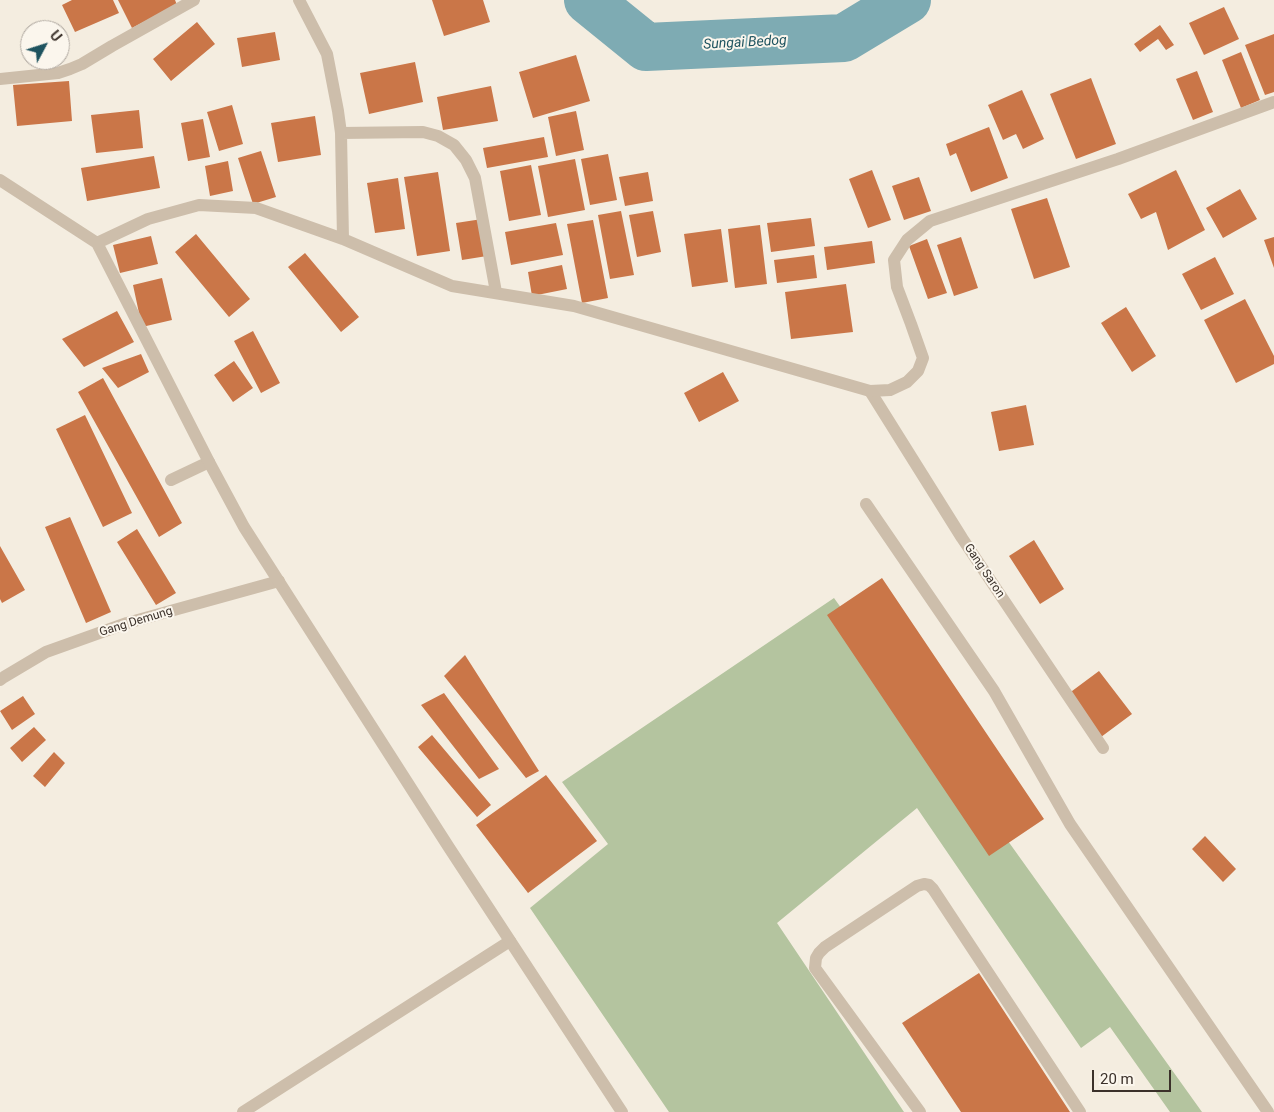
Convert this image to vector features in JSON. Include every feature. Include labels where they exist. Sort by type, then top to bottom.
[{"type":"street","points":[[0,79],[58,72],[82,64],[194,0]]},
{"type":"street","points":[[299,0],[327,54],[341,133],[342,239]]},
{"type":"street","points":[[97,243],[148,219],[199,205],[256,208],[342,239],[452,286],[574,306],[870,391],[890,390],[907,382],[918,371],[923,358],[897,287],[894,260],[907,240],[930,221],[1118,159],[1274,102]]},
{"type":"street","points":[[341,133],[423,132],[438,136],[454,145],[466,160],[476,178],[496,292]]},
{"type":"street","points":[[0,180],[97,243],[244,527],[448,846],[622,1112]]},
{"type":"street","name":"Gang Saron","points":[[870,391],[962,538],[1103,748]]},
{"type":"street","points":[[171,480],[209,462]]},
{"type":"street","points":[[866,504],[994,691],[1070,824],[1268,1112]]},
{"type":"street","name":"Gang Demung","points":[[0,680],[46,652],[127,623],[279,582]]},
{"type":"street","points":[[920,1112],[815,968],[816,958],[825,947],[917,886],[924,884],[929,885],[933,889],[1080,1112]]},
{"type":"street","points":[[244,1112],[510,941]]},
{"type":"green space","points":[[834,598],[1202,1112],[1170,1112],[1110,1027],[1081,1048],[917,808],[777,923],[904,1112],[669,1112],[530,908],[608,844],[562,782]]},
{"type":"building","points":[[72,0],[113,0],[119,13],[75,32],[62,5]]},
{"type":"building","points":[[118,0],[175,0],[177,5],[132,28]]},
{"type":"building","points":[[432,0],[483,0],[490,22],[444,36]]},
{"type":"building","points":[[1224,7],[1239,39],[1204,55],[1189,23]]},
{"type":"building","points":[[197,22],[215,44],[171,81],[153,59]]},
{"type":"building","points":[[1160,25],[1174,45],[1166,50],[1158,39],[1140,52],[1134,44]]},
{"type":"building","points":[[275,32],[280,60],[242,67],[237,38]]},
{"type":"building","points":[[1274,34],[1274,92],[1265,95],[1245,45]]},
{"type":"building","points":[[1241,52],[1260,100],[1241,108],[1222,60]]},
{"type":"building","points":[[576,55],[590,101],[533,118],[519,72]]},
{"type":"building","points":[[415,62],[423,102],[369,114],[360,73]]},
{"type":"building","points":[[1197,71],[1213,112],[1193,120],[1176,79]]},
{"type":"building","points":[[1091,78],[1116,144],[1076,159],[1050,94]]},
{"type":"building","points":[[69,81],[72,121],[17,126],[13,85]]},
{"type":"building","points":[[491,86],[498,121],[443,130],[437,97]]},
{"type":"building","points":[[1022,90],[1044,139],[1023,149],[1016,134],[1003,140],[988,105]]},
{"type":"building","points":[[232,105],[243,144],[219,151],[207,112]]},
{"type":"building","points":[[139,110],[143,148],[96,153],[91,115]]},
{"type":"building","points":[[576,111],[584,150],[556,156],[548,117]]},
{"type":"building","points":[[315,116],[321,155],[278,162],[271,123]]},
{"type":"building","points":[[203,119],[210,157],[188,161],[181,123]]},
{"type":"building","points":[[989,127],[1008,178],[971,192],[956,153],[950,156],[946,144]]},
{"type":"building","points":[[544,137],[548,157],[487,168],[483,148]]},
{"type":"building","points":[[261,151],[276,197],[253,204],[238,158]]},
{"type":"building","points":[[608,154],[617,200],[590,205],[581,159]]},
{"type":"building","points":[[154,156],[160,188],[87,201],[81,168]]},
{"type":"building","points":[[575,159],[585,210],[548,217],[538,166]]},
{"type":"building","points":[[228,161],[233,191],[210,196],[205,166]]},
{"type":"building","points":[[531,165],[541,215],[509,221],[500,171]]},
{"type":"building","points":[[872,170],[891,220],[868,228],[849,179]]},
{"type":"building","points":[[1176,170],[1205,230],[1168,250],[1156,212],[1141,219],[1128,194]]},
{"type":"building","points":[[438,172],[450,251],[417,256],[404,177]]},
{"type":"building","points":[[648,172],[653,201],[625,206],[619,177]]},
{"type":"building","points":[[919,177],[931,211],[904,220],[892,186]]},
{"type":"building","points":[[398,178],[405,229],[375,233],[367,183]]},
{"type":"building","points":[[1240,189],[1257,219],[1223,238],[1206,208]]},
{"type":"building","points":[[1047,198],[1070,267],[1034,279],[1011,209]]},
{"type":"building","points":[[621,211],[634,275],[610,279],[598,215]]},
{"type":"building","points":[[653,211],[661,252],[637,257],[629,215]]},
{"type":"building","points":[[811,218],[815,246],[771,252],[767,223]]},
{"type":"building","points":[[482,219],[487,256],[462,260],[456,223]]},
{"type":"building","points":[[593,220],[608,298],[582,303],[567,224]]},
{"type":"building","points":[[556,223],[563,255],[511,265],[505,232]]},
{"type":"building","points":[[760,225],[767,284],[735,288],[728,229]]},
{"type":"building","points":[[721,229],[728,282],[692,287],[684,234]]},
{"type":"building","points":[[196,234],[250,299],[229,317],[175,252]]},
{"type":"building","points":[[151,236],[158,264],[120,273],[113,245]]},
{"type":"building","points":[[961,237],[978,288],[954,296],[937,245]]},
{"type":"building","points":[[1274,237],[1274,268],[1264,240]]},
{"type":"building","points":[[927,239],[947,293],[928,299],[909,246]]},
{"type":"building","points":[[872,241],[875,263],[827,270],[824,247]]},
{"type":"building","points":[[305,253],[359,317],[341,332],[288,267]]},
{"type":"building","points":[[814,255],[817,278],[777,283],[774,260]]},
{"type":"building","points":[[1215,257],[1234,294],[1201,310],[1182,274]]},
{"type":"building","points":[[562,265],[567,289],[532,296],[528,272]]},
{"type":"building","points":[[162,278],[172,320],[142,327],[133,285]]},
{"type":"building","points":[[846,284],[853,332],[791,339],[785,292]]},
{"type":"building","points":[[1245,299],[1274,356],[1274,364],[1236,383],[1204,320]]},
{"type":"building","points":[[1126,307],[1156,356],[1132,372],[1101,323]]},
{"type":"building","points":[[117,311],[134,342],[84,367],[62,339]]},
{"type":"building","points":[[253,331],[280,383],[261,393],[234,341]]},
{"type":"building","points":[[141,354],[149,372],[118,388],[102,368]]},
{"type":"building","points":[[234,361],[253,388],[233,402],[214,375]]},
{"type":"building","points":[[723,372],[739,401],[699,422],[684,393]]},
{"type":"building","points":[[103,378],[182,523],[159,537],[78,392]]},
{"type":"building","points":[[1026,405],[1034,445],[999,451],[991,412]]},
{"type":"building","points":[[85,415],[132,513],[103,527],[56,429]]},
{"type":"building","points":[[70,517],[111,612],[86,623],[45,527]]},
{"type":"building","points":[[137,529],[176,593],[156,605],[117,542]]},
{"type":"building","points":[[1034,540],[1064,589],[1040,604],[1009,556]]},
{"type":"building","points":[[0,546],[25,590],[2,603],[0,599]]},
{"type":"building","points":[[882,578],[1044,819],[989,856],[827,615]]},
{"type":"building","points":[[465,655],[539,771],[526,778],[444,676]]},
{"type":"building","points":[[1099,671],[1132,714],[1101,737],[1068,694]]},
{"type":"building","points":[[444,693],[499,769],[479,779],[421,705]]},
{"type":"building","points":[[23,696],[35,714],[12,730],[0,711]]},
{"type":"building","points":[[34,727],[46,740],[22,762],[10,748]]},
{"type":"building","points":[[432,735],[491,805],[477,817],[418,747]]},
{"type":"building","points":[[54,752],[65,763],[45,787],[33,776]]},
{"type":"building","points":[[546,775],[597,841],[528,893],[476,825]]},
{"type":"building","points":[[1205,836],[1236,869],[1223,882],[1192,849]]},
{"type":"building","points":[[979,973],[1070,1112],[961,1112],[902,1023]]},
{"type":"waterway","name":"Sungai Bedog","points":[[588,0],[646,47],[844,38],[907,0]]}]
